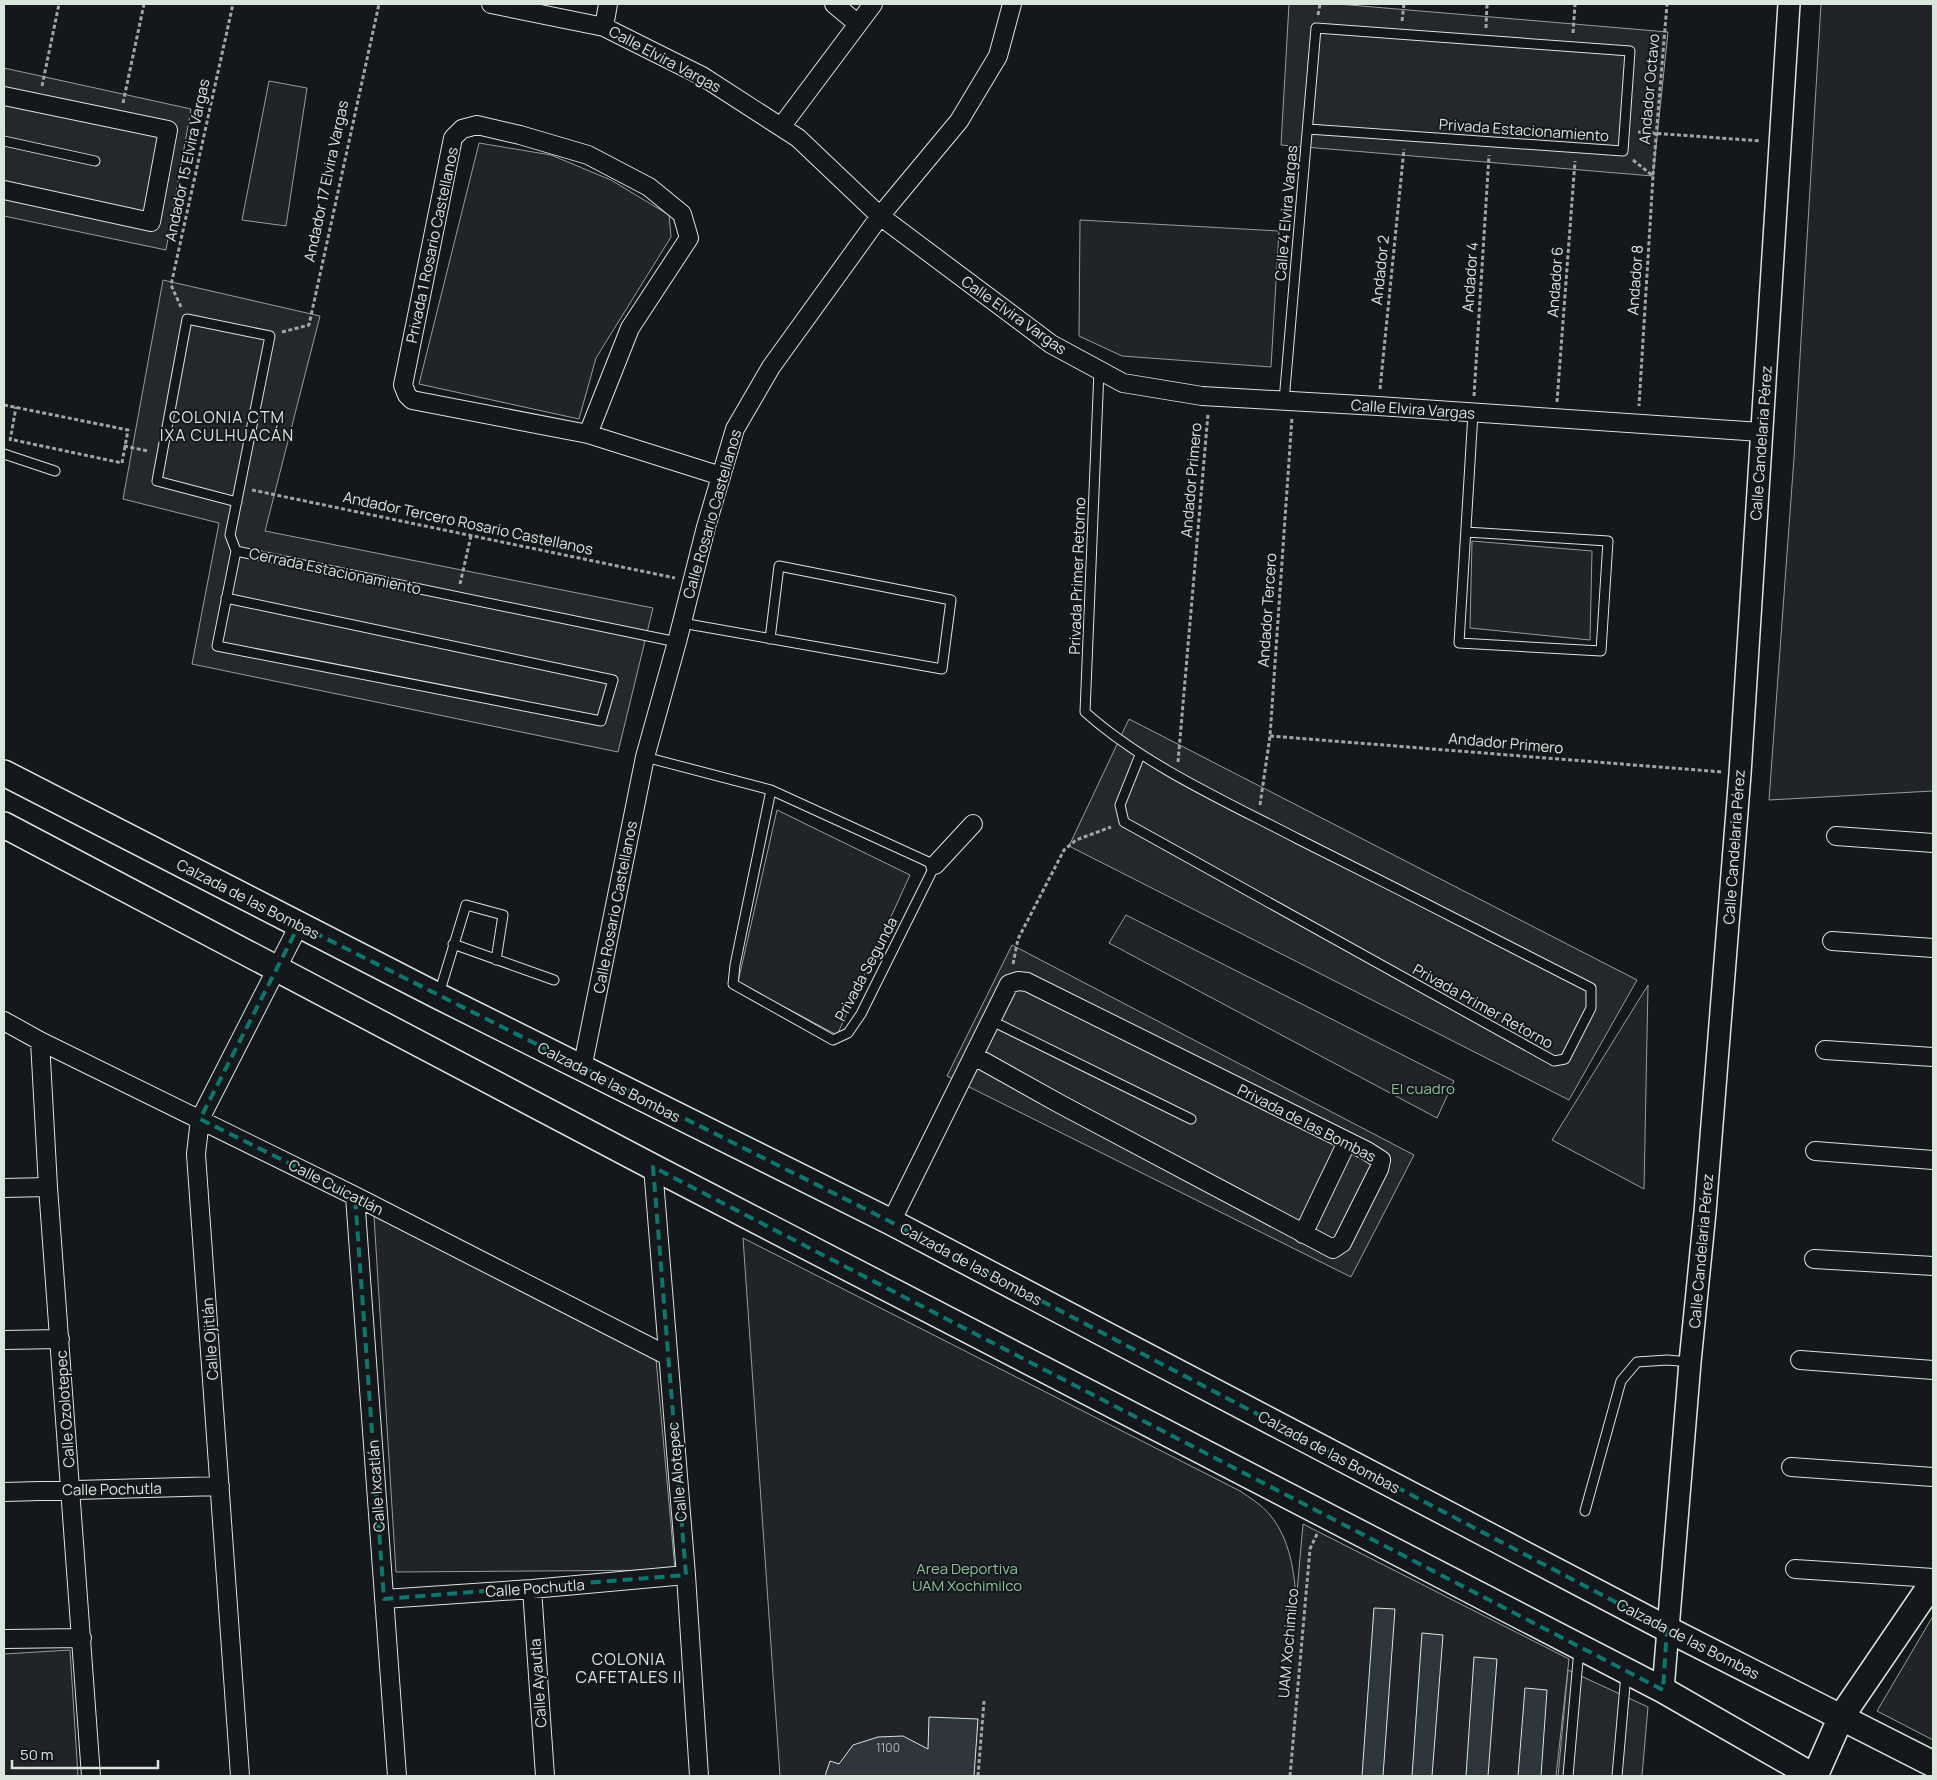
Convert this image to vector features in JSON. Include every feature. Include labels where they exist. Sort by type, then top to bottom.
[{"type":"main road","name":"Calzada de las Bombas","points":[[4,772],[438,996],[891,1222],[1668,1629],[1933,1764]]},
{"type":"main road","points":[[4,825],[653,1167],[1626,1670],[1814,1776],[1841,1717],[1933,1582]]},
{"type":"street","name":"Calle Elvira Vargas","points":[[491,4],[604,27],[702,76],[798,138],[880,216],[1051,344],[1123,383],[1210,396],[1762,432]]},
{"type":"street","points":[[604,27],[608,4]]},
{"type":"street","points":[[834,4],[858,24]]},
{"type":"street","points":[[781,127],[873,4]]},
{"type":"street","name":"Calle Rosario Castellanos","points":[[582,1068],[645,757],[735,428],[771,367],[880,216],[959,122],[998,56],[1012,4]]},
{"type":"street","name":"Calle Candelaria Pérez","points":[[1663,1690],[1690,1362],[1705,1212],[1740,774],[1789,4]]},
{"type":"street","points":[[4,96],[168,130],[152,222],[4,190]]},
{"type":"street","name":"Privada 1 Rosario Castellanos","points":[[588,434],[630,328],[689,238],[682,214],[649,187],[588,155],[520,135],[477,125],[462,129],[453,138],[403,385],[407,395],[412,400],[588,434],[721,476]]},
{"type":"street","points":[[935,865],[972,824]]},
{"type":"street","points":[[1836,836],[1933,843]]},
{"type":"street","name":"Calle Ojitlán","points":[[240,1776],[196,1154],[200,1119],[299,925]]},
{"type":"street","points":[[1832,941],[1933,948]]},
{"type":"street","name":"Privada de las Bombas","points":[[974,1056],[1060,1104],[1333,1249],[1342,1243],[1379,1169],[1381,1160],[1027,982],[1009,984]]},
{"type":"street","points":[[891,1222],[1009,984]]},
{"type":"street","name":"Calle Cuicatlán","points":[[4,1021],[40,1041],[355,1196],[668,1356]]},
{"type":"street","name":"Calle Ozolotepec","points":[[40,1041],[48,1187],[91,1776]]},
{"type":"street","points":[[1825,1050],[1933,1057]]},
{"type":"street","points":[[1303,1234],[1347,1142]]},
{"type":"street","points":[[1815,1151],[1933,1160]]},
{"type":"street","name":"Calle Alotepec","points":[[653,1167],[686,1575],[698,1776]]},
{"type":"street","points":[[4,1188],[48,1187]]},
{"type":"street","name":"Calle Ixcatlán","points":[[355,1196],[397,1776]]},
{"type":"street","points":[[1814,1258],[1933,1266]]},
{"type":"street","points":[[4,1340],[60,1338]]},
{"type":"street","points":[[1800,1360],[1933,1370]]},
{"type":"street","points":[[1791,1467],[1933,1477]]},
{"type":"street","name":"Calle Pochutla","points":[[4,1492],[220,1486]]},
{"type":"street","points":[[1796,1569],[1933,1578]]},
{"type":"street","name":"Calle Pochutla","points":[[384,1598],[532,1589],[686,1575]]},
{"type":"street","name":"Calle Ayautla","points":[[532,1589],[544,1776]]},
{"type":"street","points":[[4,1640],[82,1638]]},
{"type":"lane","name":"Privada Estacionamiento","points":[[1308,128],[1623,152],[1625,131],[1630,51],[1316,28]]},
{"type":"lane","name":"Calle 4 Elvira Vargas","points":[[1288,401],[1316,28]]},
{"type":"lane","points":[[4,141],[95,162]]},
{"type":"lane","points":[[236,551],[230,535],[237,502],[270,336],[187,319],[157,482],[237,502]]},
{"type":"lane","name":"Privada Primer Retorno","points":[[1099,370],[1085,712],[1140,755],[1258,818],[1591,988],[1591,1008],[1564,1058],[1554,1061],[1124,822]]},
{"type":"lane","points":[[1466,532],[1608,541],[1601,652],[1459,643],[1473,413]]},
{"type":"lane","points":[[5,454],[55,471]]},
{"type":"lane","name":"Cerrada Estacionamiento","points":[[226,598],[613,680],[601,722],[217,646],[226,598],[236,551],[677,642]]},
{"type":"lane","points":[[682,623],[942,669],[951,600],[779,566],[770,638]]},
{"type":"lane","points":[[1124,822],[1120,805],[1140,755]]},
{"type":"lane","points":[[645,757],[771,790],[935,865]]},
{"type":"lane","name":"Privada Segunda","points":[[771,790],[733,984],[833,1040],[848,1033],[861,1014],[935,865]]},
{"type":"lane","points":[[438,996],[466,905],[503,915],[496,960]]},
{"type":"lane","points":[[453,944],[554,980]]},
{"type":"lane","points":[[992,1021],[1191,1119]]},
{"type":"lane","points":[[1585,1511],[1621,1381],[1636,1362],[1667,1360],[1690,1362]]},
{"type":"lane","points":[[1568,1776],[1579,1646]]},
{"type":"lane","points":[[1617,1776],[1626,1670]]},
{"type":"path","points":[[38,103],[59,4]]},
{"type":"path","points":[[119,120],[144,4]]},
{"type":"path","name":"Andador 15 Elvira Vargas","points":[[187,319],[171,285],[232,4]]},
{"type":"path","name":"Andador 17 Elvira Vargas","points":[[270,336],[309,325],[379,4]]},
{"type":"path","points":[[1485,41],[1487,4]]},
{"type":"path","points":[[1572,48],[1575,4]]},
{"type":"path","name":"Andador Octavo","points":[[1653,176],[1667,4]]},
{"type":"path","points":[[1625,131],[1780,142]]},
{"type":"path","name":"Andador 2","points":[[1378,406],[1405,136]]},
{"type":"path","name":"Andador 4","points":[[1473,413],[1490,142]]},
{"type":"path","name":"Andador 6","points":[[1556,418],[1576,148]]},
{"type":"path","points":[[1623,152],[1653,176]]},
{"type":"path","name":"Andador 8","points":[[1638,424],[1653,176]]},
{"type":"path","name":"Andador Primero","points":[[1177,775],[1210,396]]},
{"type":"path","name":"Andador Tercero","points":[[1258,818],[1270,736],[1288,401]]},
{"type":"path","points":[[4,405],[128,430],[122,463],[4,438]]},
{"type":"path","points":[[5,454],[10,440],[16,407]]},
{"type":"path","points":[[124,446],[162,453]]},
{"type":"path","name":"Andador Tercero Rosario Castellanos","points":[[240,487],[692,582]]},
{"type":"path","points":[[457,597],[472,536]]},
{"type":"path","name":"Andador Primero","points":[[1270,736],[1740,774]]},
{"type":"path","points":[[1009,984],[1018,939],[1064,850],[1076,840],[1124,822]]},
{"type":"path","name":"UAM Xochimilco","points":[[1290,1776],[1310,1548],[1327,1516]]},
{"type":"path","points":[[978,1776],[984,1701]]},
{"type":"highlighted area","points":[[299,925],[891,1222],[1667,1629],[1663,1690],[653,1167],[686,1575],[384,1599],[355,1196],[200,1119]]},
{"type":"green space","points":[[1821,4],[1933,4],[1933,791],[1769,800],[1794,458]]},
{"type":"green space","points":[[269,81],[307,88],[286,226],[242,220]]},
{"type":"green space","points":[[479,143],[551,155],[611,180],[669,215],[671,237],[596,358],[579,419],[419,384]]},
{"type":"green space","points":[[1080,220],[1279,231],[1271,367],[1122,356],[1079,336]]},
{"type":"green space","points":[[1472,541],[1592,551],[1590,640],[1470,628]]},
{"type":"green space","points":[[777,810],[910,875],[837,1035],[738,982]]},
{"type":"green space","name":"El cuadro","points":[[1126,915],[1454,1081],[1437,1118],[1109,943]]},
{"type":"green space","points":[[1648,985],[1644,1189],[1552,1140]]},
{"type":"green space","points":[[374,1216],[656,1359],[675,1570],[396,1572]]},
{"type":"green space","name":"Area Deportiva UAM Xochimilco","points":[[743,1238],[1240,1491],[1267,1511],[1277,1524],[1287,1545],[1293,1568],[1296,1603],[1303,1524],[1569,1659],[1556,1776],[780,1776]]},
{"type":"green space","points":[[1933,1616],[1933,1740],[1877,1711]]},
{"type":"green space","points":[[70,1650],[78,1776],[4,1776],[4,1654]]},
{"type":"shaded area","points":[[1289,4],[1338,4],[1668,32],[1653,176],[1281,145]]},
{"type":"shaded area","points":[[4,68],[191,109],[166,250],[4,216]]},
{"type":"shaded area","points":[[163,280],[320,316],[265,531],[653,608],[618,752],[192,664],[219,523],[123,499]]},
{"type":"shaded area","points":[[1129,719],[1637,980],[1569,1100],[1069,846]]},
{"type":"shaded area","points":[[1012,945],[1414,1155],[1351,1277],[947,1076]]},
{"type":"shaded area","points":[[1568,1670],[1648,1707],[1642,1776],[1558,1776]]},
{"type":"building","points":[[1374,1608],[1395,1609],[1383,1776],[1362,1776]]},
{"type":"building","points":[[1422,1633],[1443,1635],[1432,1776],[1412,1776]]},
{"type":"building","points":[[1474,1657],[1497,1659],[1488,1776],[1466,1776]]},
{"type":"building","points":[[1525,1688],[1547,1690],[1541,1776],[1518,1776]]},
{"type":"building","points":[[929,1717],[978,1719],[974,1776],[825,1776],[830,1761],[839,1764],[853,1745],[878,1737],[903,1736],[928,1749]]},
{"type":"district","name":"COLONIA CTM IXA CULHUACÁN","points":[[227,426]]},
{"type":"district","name":"COLONIA CAFETALES II","points":[[629,1668]]}]
